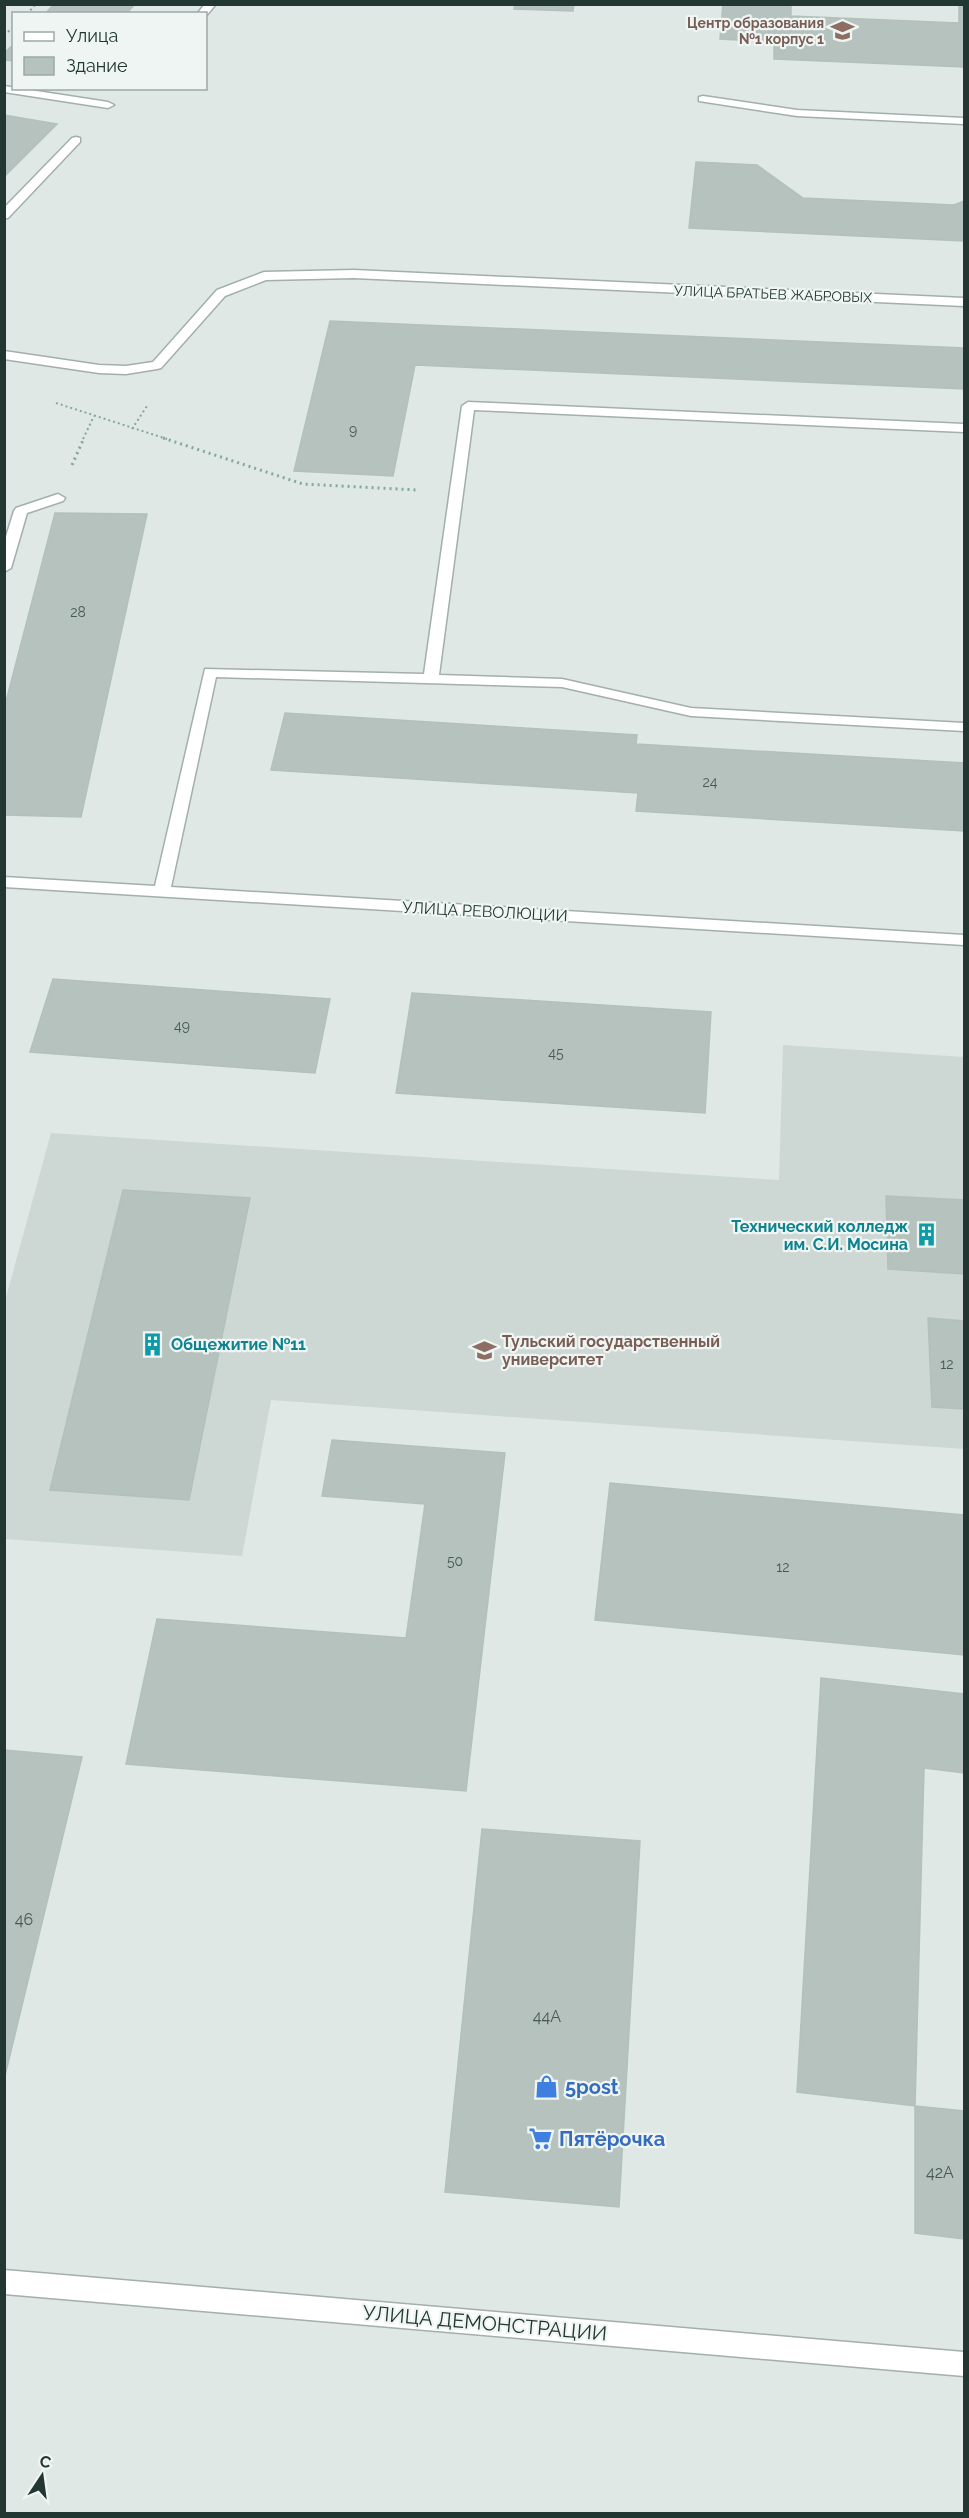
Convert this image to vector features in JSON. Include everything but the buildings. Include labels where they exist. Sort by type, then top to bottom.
[{"type":"street","points":[[4,89],[108,105]]},
{"type":"street","points":[[703,99],[797,113],[964,121]]},
{"type":"street","points":[[4,215],[76,140]]},
{"type":"street","name":"УЛИЦА БРАТЬЕВ ЖАБРОВЫХ","points":[[4,355],[99,369],[126,370],[157,365],[221,293],[264,276],[354,274],[964,302]]},
{"type":"street","points":[[431,678],[468,406],[964,428]]},
{"type":"street","points":[[4,568],[21,511],[58,498]]},
{"type":"street","points":[[162,891],[210,672],[562,683],[691,712],[964,727]]},
{"type":"street","name":"УЛИЦА РЕВОЛЮЦИИ","points":[[4,882],[964,940]]},
{"type":"street","name":"УЛИЦА ДЕМОНСТРАЦИИ","points":[[4,2282],[964,2364]]},
{"type":"path","points":[[49,401],[303,484],[456,491]]},
{"type":"path","points":[[58,498],[93,416]]},
{"type":"shaded area","name":"Тульский государственный университет","points":[[783,1045],[964,1057],[964,1449],[271,1400],[242,1556],[5,1539],[5,1301],[51,1133],[779,1180]]},
{"type":"place","name":"Центр образования №1 корпус 1","points":[[842,31]]},
{"type":"place","name":"Технический колледж им. С.И. Мосина","points":[[926,1235]]},
{"type":"place","name":"Общежитие №11","points":[[153,1344]]},
{"type":"place","name":"Тульский государственный университет","points":[[484,1350]]},
{"type":"place","name":"5post","points":[[547,2087]]},
{"type":"place","name":"Пятёрочка","points":[[541,2139]]}]
